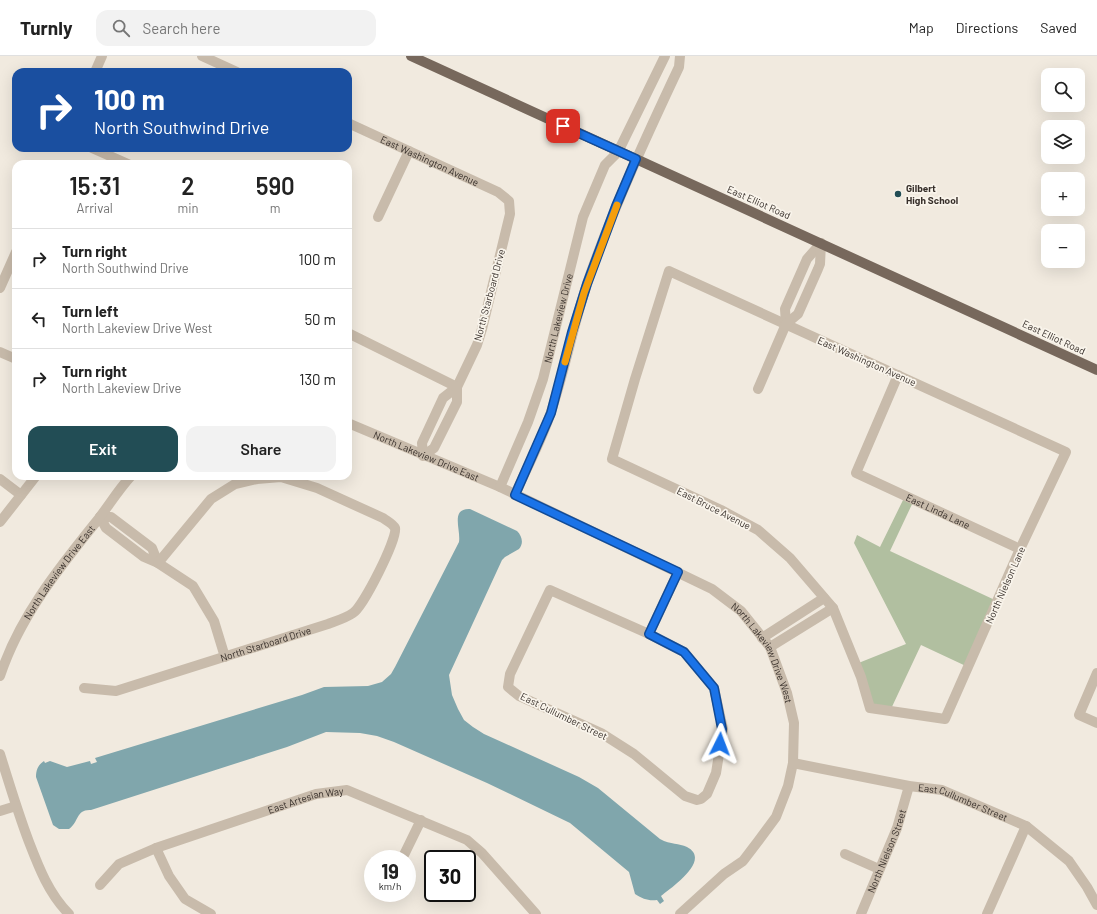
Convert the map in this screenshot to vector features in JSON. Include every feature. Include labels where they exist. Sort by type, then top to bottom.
[{"type":"main road","name":"East Elliot Road","points":[[411,56],[1097,370]]},
{"type":"street","points":[[97,68],[102,56]]},
{"type":"street","points":[[202,56],[228,68]]},
{"type":"street","name":"North Lakeview Drive","points":[[502,489],[543,379],[583,217],[605,165],[618,152],[665,56]]},
{"type":"street","name":"North Lakeview Drive","points":[[515,495],[551,413],[572,332],[588,280],[616,206],[679,66],[680,56]]},
{"type":"street","name":"East Washington Avenue","points":[[352,125],[498,192],[509,201]]},
{"type":"street","points":[[378,218],[409,151]]},
{"type":"street","points":[[101,152],[119,160]]},
{"type":"street","name":"North Starboard Drive","points":[[423,456],[434,448],[457,402],[457,387],[477,345],[510,214],[509,201]]},
{"type":"street","points":[[786,324],[785,309],[807,259],[821,243]]},
{"type":"street","points":[[758,389],[786,324],[798,314],[818,269],[820,264],[821,243]]},
{"type":"street","points":[[0,288],[12,261]]},
{"type":"street","name":"East Washington Avenue","points":[[635,379],[669,271],[898,374],[1066,452]]},
{"type":"street","points":[[352,335],[457,387]]},
{"type":"street","points":[[0,352],[12,357]]},
{"type":"street","name":"East Linda Lane","points":[[898,374],[856,473],[1020,549]]},
{"type":"street","name":"East Bruce Avenue","points":[[635,379],[612,459],[721,510],[758,530],[790,558],[833,608],[861,677],[870,708],[945,719]]},
{"type":"street","name":"North Starboard Drive","points":[[423,456],[422,443],[443,398],[457,387]]},
{"type":"street","name":"North Lakeview Drive East","points":[[352,425],[502,489]]},
{"type":"street","name":"North Nielson Lane","points":[[945,719],[1020,549],[1066,452]]},
{"type":"street","points":[[0,479],[21,495]]},
{"type":"street","points":[[0,522],[33,480]]},
{"type":"street","name":"North Lakeview Drive East","points":[[0,676],[7,654],[24,620],[56,573],[128,480]]},
{"type":"street","name":"North Starboard Drive","points":[[158,563],[211,498],[235,484],[249,480]]},
{"type":"street","name":"North Starboard Drive","points":[[84,688],[116,690],[328,624],[354,613],[373,584],[393,542],[395,528],[383,518],[317,488],[292,480]]},
{"type":"street","name":"North Lakeview Drive West","points":[[502,489],[712,588],[740,611],[770,647],[787,692],[794,723],[793,763],[788,786],[776,817],[743,861],[724,874],[680,914]]},
{"type":"street","points":[[100,517],[106,528],[144,558],[158,563],[193,586],[214,621],[225,657]]},
{"type":"street","points":[[649,634],[678,572]]},
{"type":"street","name":"East Cullumber Street","points":[[550,590],[649,634],[684,652],[714,688],[722,729],[716,773],[707,794],[701,799],[697,800],[685,796],[634,754],[601,733],[519,696],[508,687],[510,674],[550,590]]},
{"type":"street","points":[[762,638],[824,598]]},
{"type":"street","points":[[770,647],[833,608]]},
{"type":"street","points":[[1097,673],[1080,715],[1097,723]]},
{"type":"street","points":[[0,754],[16,806],[41,875],[61,906],[69,914]]},
{"type":"street","name":"East Cullumber Street","points":[[793,763],[909,786],[942,790],[1026,826],[1069,861],[1097,904]]},
{"type":"street","name":"North Nielson Street","points":[[861,914],[897,828],[909,786]]},
{"type":"street","name":"East Artesian Way","points":[[100,885],[118,864],[156,848],[316,794],[347,790],[467,840],[482,853],[536,914]]},
{"type":"street","points":[[0,811],[16,806]]},
{"type":"street","points":[[406,850],[421,820]]},
{"type":"street","points":[[987,914],[1026,826]]},
{"type":"street","points":[[156,848],[169,876],[185,899],[211,914]]},
{"type":"street","points":[[845,854],[879,869]]},
{"type":"green space","points":[[905,496],[914,500],[890,551],[997,601],[968,667],[921,645],[890,711],[870,708],[856,664],[906,644],[854,543],[857,535],[880,547]]},
{"type":"water","points":[[470,509],[517,531],[522,542],[519,549],[502,560],[449,675],[452,695],[458,709],[464,720],[484,734],[579,777],[598,788],[660,839],[687,847],[693,853],[695,859],[687,873],[661,896],[664,901],[660,904],[657,900],[646,899],[635,894],[629,872],[570,823],[487,783],[394,742],[377,736],[360,733],[326,732],[287,747],[91,810],[86,810],[80,814],[69,829],[59,829],[53,825],[36,777],[36,772],[40,764],[44,761],[45,763],[50,761],[67,767],[90,761],[91,764],[97,762],[95,758],[324,687],[368,686],[382,682],[391,674],[395,667],[459,542],[458,516],[460,512]]},
{"type":"slow traffic","points":[[565,362],[572,332],[590,274],[617,205]]},
{"type":"place","name":"Gilbert High School","points":[[898,194]]},
{"type":"route","points":[[563,126],[636,159],[590,274],[572,332],[559,387],[551,413],[515,495],[678,572],[649,634],[684,652],[714,688],[722,729],[720,744]]}]
